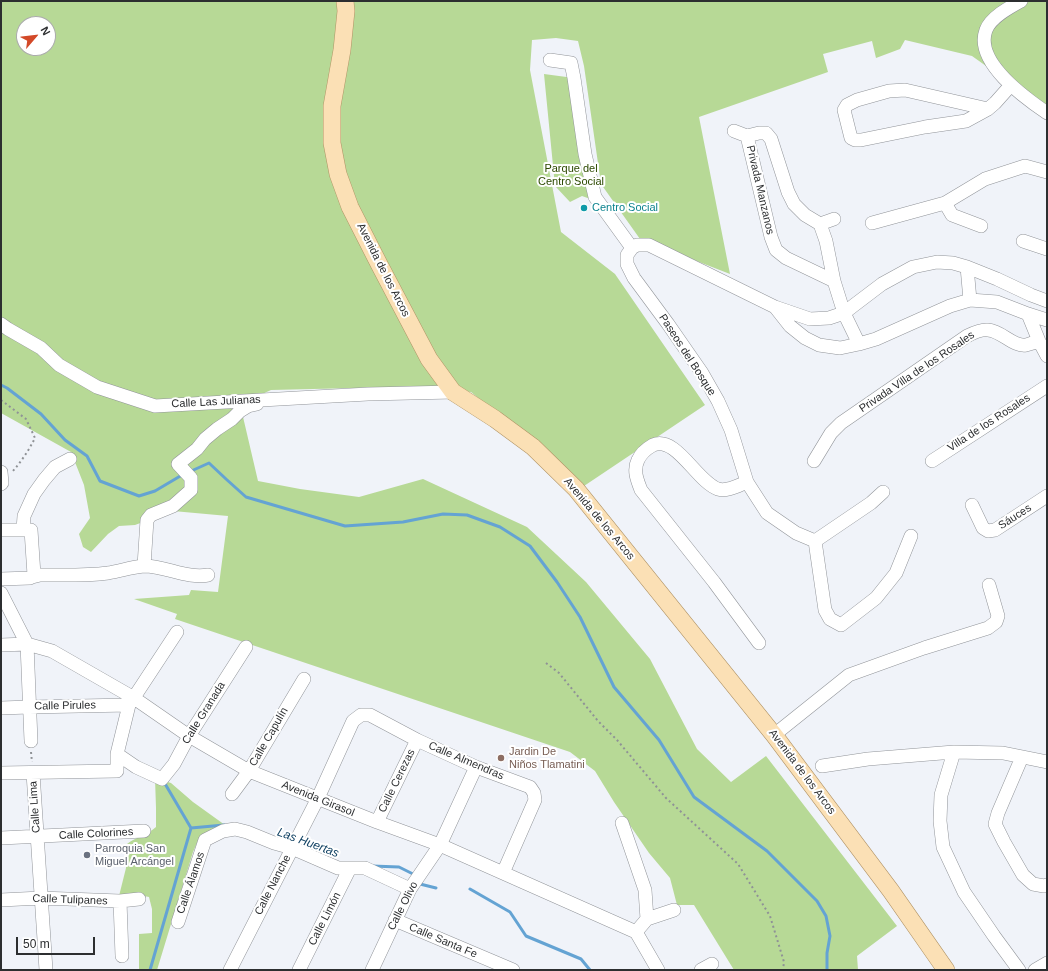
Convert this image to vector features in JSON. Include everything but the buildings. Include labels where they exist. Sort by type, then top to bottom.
[{"type":"main road","name":"Avenida de los Arcos","points":[[345,1],[346,11],[342,50],[332,106],[332,143],[338,174],[350,206],[429,359],[452,392],[495,419],[533,447],[576,489],[774,735],[891,891],[946,970]]},
{"type":"street","points":[[1021,1],[998,15],[986,29],[984,40],[986,52],[996,69],[1011,85],[1030,102],[1047,113]]},
{"type":"street","points":[[550,60],[571,63],[585,154],[595,197],[632,248],[637,245],[649,245],[775,307],[810,319],[829,318],[844,313],[882,284],[913,267],[937,262],[953,263],[967,267],[1047,301]]},
{"type":"street","points":[[988,109],[906,90],[889,90],[857,100],[847,105],[844,110],[851,138],[861,140],[924,127],[966,121],[988,109],[1011,85]]},
{"type":"street","name":"Privada Manzanos","points":[[734,130],[748,136],[766,133],[772,140],[788,192],[794,204],[805,216],[820,224]]},
{"type":"street","name":"Privada Manzanos","points":[[748,136],[771,237],[776,250],[786,258],[834,280]]},
{"type":"street","points":[[872,223],[945,203],[985,179],[1024,166],[1047,172]]},
{"type":"street","points":[[945,203],[952,215],[981,226]]},
{"type":"street","points":[[834,219],[820,224],[826,241],[834,280],[844,313],[860,344]]},
{"type":"street","points":[[1023,240],[1047,249]]},
{"type":"street","name":"Paseos del Bosque","points":[[632,248],[627,255],[627,264],[630,271],[702,373],[718,401],[731,430],[747,482],[767,513],[796,533],[815,541]]},
{"type":"street","points":[[967,267],[970,300]]},
{"type":"street","points":[[775,307],[790,326],[805,338],[819,345],[840,348],[876,340],[950,306],[970,300],[997,302],[1047,320]]},
{"type":"street","points":[[1028,314],[1047,356]]},
{"type":"street","name":"Calle Las Julianas","points":[[1,324],[41,348],[60,365],[98,386],[155,406],[368,394],[452,392]]},
{"type":"street","name":"Privada Villa de los Rosales","points":[[814,461],[831,433],[841,423],[967,336],[988,330],[998,333],[1017,344],[1026,345],[1039,340]]},
{"type":"street","name":"Villa de los Rosales","points":[[932,461],[1047,386]]},
{"type":"street","points":[[144,566],[147,520],[151,515],[173,506],[191,490],[191,478],[178,464],[197,449],[217,429],[232,419],[240,411],[248,406],[277,399]]},
{"type":"street","points":[[747,482],[729,489],[719,490],[709,485],[680,454],[667,445],[658,443],[650,446],[642,453],[637,462],[635,476],[641,490],[714,582],[759,643]]},
{"type":"street","points":[[32,577],[34,575],[24,516],[34,494],[44,480],[56,467],[70,459]]},
{"type":"street","points":[[883,492],[871,503],[815,541],[825,610],[830,619],[841,625],[876,598],[896,573],[911,536]]},
{"type":"street","name":"Sáuces","points":[[972,506],[983,528],[988,531],[995,530],[1047,496]]},
{"type":"street","points":[[1,530],[27,530]]},
{"type":"street","points":[[1,579],[30,578],[40,575],[108,573],[144,566],[163,568],[193,575],[208,575]]},
{"type":"street","points":[[774,735],[849,675],[924,648],[988,628],[996,622],[998,616],[989,585]]},
{"type":"street","points":[[1,593],[27,644],[31,741]]},
{"type":"street","points":[[1,773],[117,771],[117,754],[132,701],[177,632]]},
{"type":"street","name":"Avenida Girasol","points":[[1,645],[27,644],[52,651],[189,736],[249,771],[440,845],[636,932]]},
{"type":"street","name":"Calle Granada","points":[[117,754],[136,767],[162,779],[174,764],[189,736],[246,647]]},
{"type":"street","name":"Calle Capulín","points":[[232,794],[249,771],[304,679]]},
{"type":"street","name":"Calle Pirules","points":[[1,708],[132,701]]},
{"type":"street","name":"Calle Almendras","points":[[360,715],[370,715],[417,740],[476,767],[530,787],[534,793],[535,800],[502,873]]},
{"type":"street","name":"Calle Nanche","points":[[230,970],[318,798],[353,722],[360,715]]},
{"type":"street","name":"Calle Cerezas","points":[[378,822],[417,740]]},
{"type":"street","points":[[954,752],[941,795],[940,821],[943,848],[964,892],[1019,970]]},
{"type":"street","points":[[822,766],[868,758],[954,752],[1003,753],[1047,762]]},
{"type":"street","points":[[1022,756],[998,813],[995,824],[1023,876],[1034,884],[1044,886],[1047,885]]},
{"type":"street","name":"Calle Olivo","points":[[372,970],[411,887],[440,845],[476,767]]},
{"type":"street","name":"Calle Lima","points":[[33,773],[46,970]]},
{"type":"street","points":[[622,822],[645,890],[647,920]]},
{"type":"street","name":"Calle Álamos","points":[[178,922],[206,840],[223,831],[234,829],[247,832],[274,843],[293,845]]},
{"type":"street","name":"Calle Colorines","points":[[1,838],[144,831]]},
{"type":"street","points":[[293,845],[338,868],[366,868],[411,887]]},
{"type":"street","name":"Calle Limón","points":[[299,970],[350,868]]},
{"type":"street","name":"Calle Tulipanes","points":[[1,900],[41,898],[120,901],[139,899]]},
{"type":"street","points":[[120,901],[122,956]]},
{"type":"street","points":[[658,970],[636,932],[647,920],[674,910]]},
{"type":"street","name":"Calle Santa Fe","points":[[395,920],[513,970]]},
{"type":"street","points":[[1035,970],[1047,963]]},
{"type":"path","points":[[1,400],[26,419],[35,438],[18,466],[1,480]]},
{"type":"path","points":[[546,663],[559,673],[598,721],[617,740],[666,798],[738,864],[770,916],[784,962],[783,970]]},
{"type":"path","name":"Calle Lima","points":[[31,741],[33,773]]},
{"type":"green space","points":[[1,1],[1047,1],[1047,107],[1038,103],[972,56],[905,40],[900,49],[876,58],[872,41],[823,54],[828,72],[699,117],[730,274],[640,239],[601,184],[584,66],[578,41],[556,38],[532,40],[530,70],[561,232],[615,274],[705,405],[584,486],[471,392],[397,387],[271,390],[240,404],[258,481],[300,489],[359,497],[423,479],[527,527],[586,582],[650,659],[697,749],[731,782],[766,756],[897,926],[857,956],[858,970],[734,970],[694,905],[677,905],[670,878],[649,853],[595,771],[570,752],[175,619],[177,614],[134,599],[189,595],[191,590],[218,592],[228,516],[173,511],[135,525],[119,526],[108,534],[91,552],[83,547],[79,534],[90,518],[84,485],[71,452],[1,413]]},
{"type":"green space","name":"Parque del Centro Social","points":[[544,74],[574,78],[593,200],[582,196],[570,202],[555,186]]},
{"type":"green space","points":[[155,778],[171,783],[193,802],[225,825],[200,836],[193,852],[157,970],[139,970],[139,934],[152,933],[152,909],[149,897],[139,895],[119,896],[126,868],[127,844],[156,827]]},
{"type":"waterway","points":[[1,385],[41,414],[65,440],[87,456],[100,481],[139,496],[155,491],[182,475]]},
{"type":"waterway","points":[[189,472],[209,463],[246,497],[345,526],[403,522],[443,514],[467,515],[500,527],[530,546],[557,582],[580,617],[614,687],[659,740],[694,797],[767,851],[817,901],[826,916],[830,936],[827,953],[827,970]]},
{"type":"waterway","name":"Las Huertas","points":[[150,970],[191,828],[164,782]]},
{"type":"waterway","name":"Las Huertas","points":[[191,828],[224,825]]},
{"type":"waterway","name":"Las Huertas","points":[[372,866],[399,867],[415,875]]},
{"type":"waterway","name":"Las Huertas","points":[[419,881],[420,884],[436,888]]},
{"type":"waterway","name":"Las Huertas","points":[[470,889],[510,912],[526,936],[581,959],[590,970]]},
{"type":"place","name":"Centro Social","points":[[584,208]]},
{"type":"place","name":"Jardin De Niños Tlamatini","points":[[501,758]]},
{"type":"place","name":"Parroquia San Miguel Arcángel","points":[[87,855]]}]
